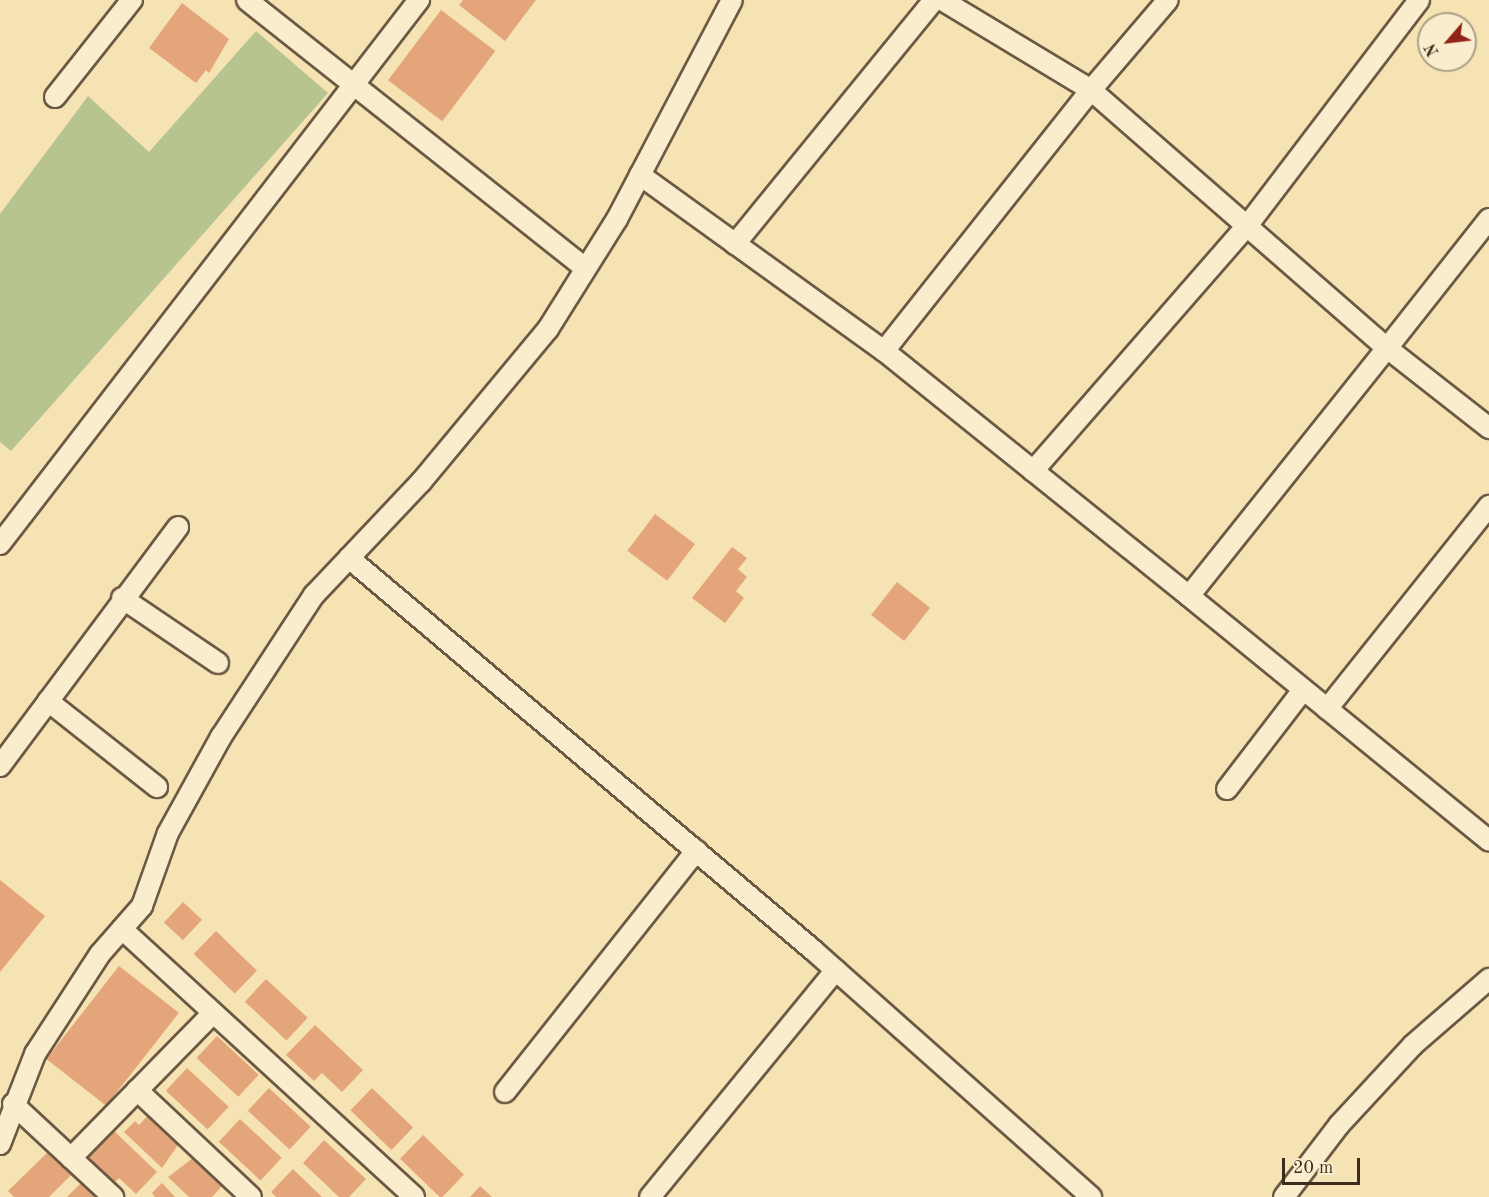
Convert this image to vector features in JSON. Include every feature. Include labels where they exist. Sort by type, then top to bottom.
[{"type":"street","points":[[55,97],[132,0]]},
{"type":"street","points":[[247,0],[356,83],[584,267]]},
{"type":"street","points":[[0,544],[419,0]]},
{"type":"street","points":[[0,1144],[13,1104],[35,1054],[100,954],[142,906],[168,833],[221,737],[314,595],[421,482],[548,330],[640,175],[732,0]]},
{"type":"street","points":[[735,244],[934,0]]},
{"type":"street","points":[[942,0],[1091,90],[1387,348],[1489,428]]},
{"type":"street","points":[[884,351],[1091,90],[1168,0]]},
{"type":"street","points":[[1033,471],[1247,226],[1419,0]]},
{"type":"street","points":[[640,175],[884,351],[1489,841]]},
{"type":"street","points":[[1189,597],[1489,219]]},
{"type":"street","points":[[1327,709],[1489,507]]},
{"type":"street","points":[[0,766],[122,598],[178,527]]},
{"type":"street","points":[[349,558],[836,970],[1091,1197]]},
{"type":"street","points":[[122,598],[218,663]]},
{"type":"street","points":[[1227,789],[1303,690]]},
{"type":"street","points":[[48,701],[157,787]]},
{"type":"street","points":[[505,1092],[696,851]]},
{"type":"street","points":[[122,929],[414,1197]]},
{"type":"street","points":[[650,1197],[836,970]]},
{"type":"street","points":[[1284,1197],[1339,1125],[1413,1045],[1489,979]]},
{"type":"street","points":[[71,1158],[213,1013]]},
{"type":"street","points":[[137,1090],[250,1197]]},
{"type":"street","points":[[13,1104],[113,1197]]},
{"type":"green space","points":[[256,31],[328,93],[11,451],[0,442],[0,214],[88,96],[149,152]]},
{"type":"building","points":[[463,0],[536,0],[505,41],[459,5]]},
{"type":"building","points":[[182,3],[229,39],[209,73],[206,70],[196,83],[149,48]]},
{"type":"building","points":[[441,10],[495,51],[442,121],[388,80]]},
{"type":"building","points":[[655,514],[695,544],[667,581],[627,551]]},
{"type":"building","points":[[732,547],[747,558],[738,569],[747,577],[736,591],[744,598],[725,623],[692,598]]},
{"type":"building","points":[[897,582],[930,608],[904,641],[871,615]]},
{"type":"building","points":[[0,880],[45,916],[0,972]]},
{"type":"building","points":[[183,902],[202,920],[183,940],[164,922]]},
{"type":"building","points":[[216,931],[257,971],[235,994],[194,954]]},
{"type":"building","points":[[119,966],[179,1013],[106,1106],[46,1059]]},
{"type":"building","points":[[266,979],[308,1018],[287,1041],[245,1002]]},
{"type":"building","points":[[315,1025],[363,1070],[342,1092],[322,1073],[314,1081],[286,1055]]},
{"type":"building","points":[[217,1036],[259,1075],[238,1097],[197,1058]]},
{"type":"building","points":[[187,1068],[229,1107],[208,1130],[166,1091]]},
{"type":"building","points":[[269,1088],[311,1127],[290,1150],[248,1111]]},
{"type":"building","points":[[372,1088],[413,1128],[391,1150],[350,1110]]},
{"type":"building","points":[[150,1113],[180,1142],[162,1168],[124,1132],[135,1121],[139,1125]]},
{"type":"building","points":[[240,1119],[282,1158],[261,1181],[219,1142]]},
{"type":"building","points":[[113,1130],[157,1172],[136,1194],[119,1178],[113,1184],[86,1159]]},
{"type":"building","points":[[423,1135],[464,1175],[442,1197],[440,1197],[400,1159]]},
{"type":"building","points":[[324,1140],[366,1179],[349,1197],[339,1197],[303,1163]]},
{"type":"building","points":[[51,1149],[74,1172],[49,1197],[14,1197],[8,1191]]},
{"type":"building","points":[[193,1158],[222,1186],[212,1197],[189,1197],[168,1177]]},
{"type":"building","points":[[293,1169],[322,1197],[276,1197],[271,1192]]},
{"type":"building","points":[[85,1179],[103,1197],[67,1197]]},
{"type":"building","points":[[162,1183],[175,1197],[155,1197],[152,1193]]},
{"type":"building","points":[[480,1186],[492,1197],[470,1197]]}]
